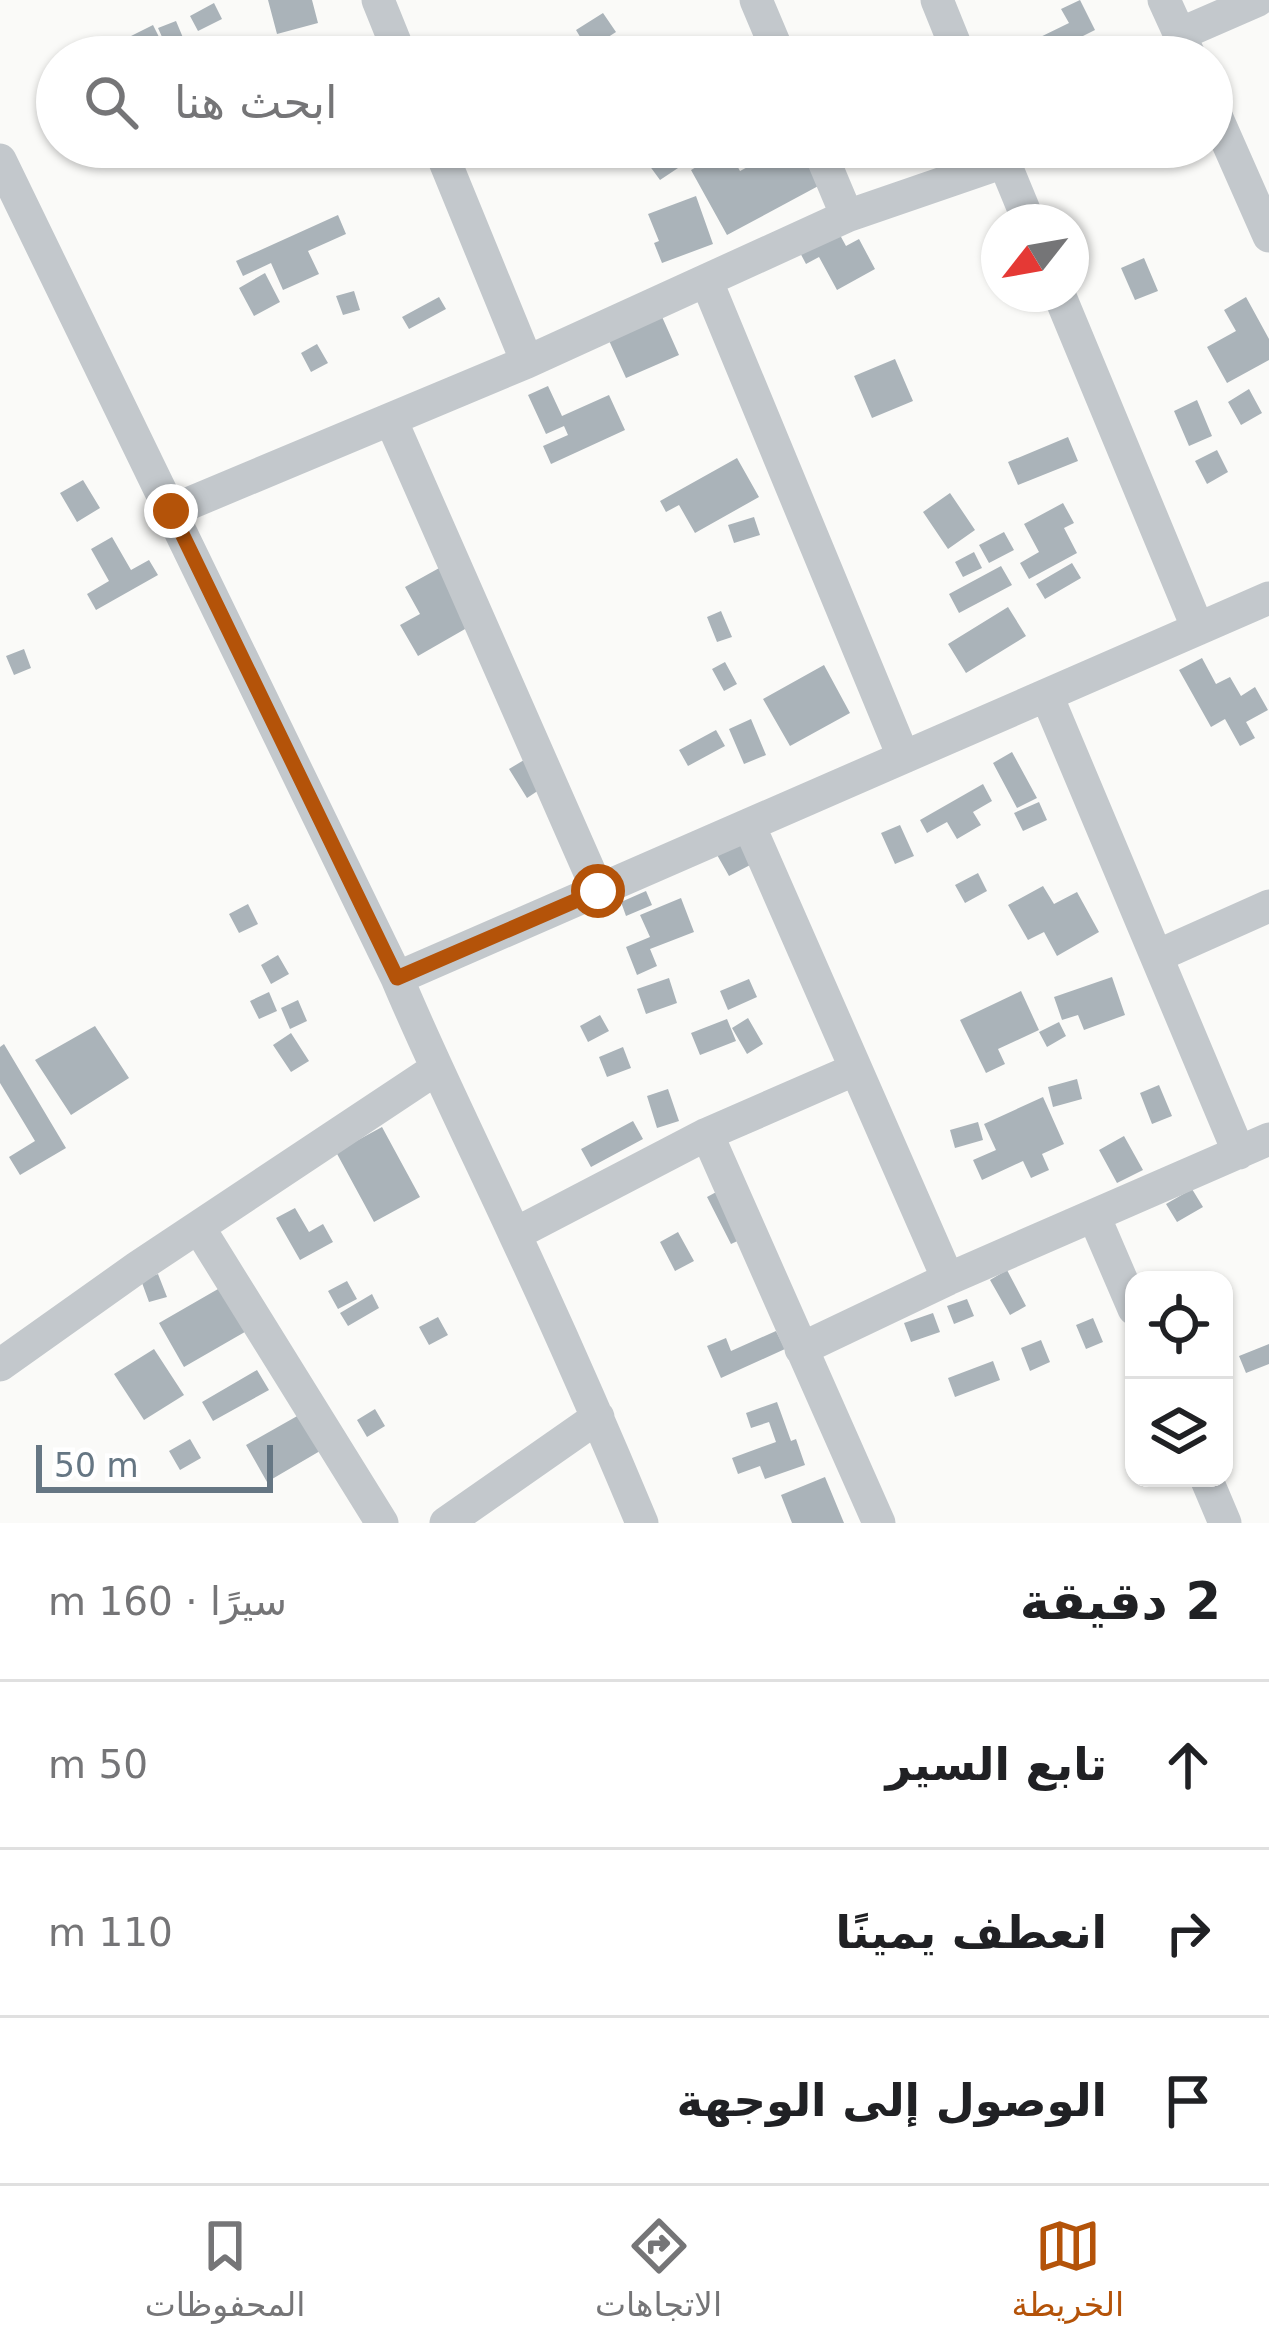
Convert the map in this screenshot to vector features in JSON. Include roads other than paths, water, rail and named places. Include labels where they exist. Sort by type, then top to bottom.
[{"type":"street","points":[[378,0],[393,36]]},
{"type":"street","points":[[756,0],[771,36]]},
{"type":"street","points":[[937,0],[952,36]]},
{"type":"street","points":[[1165,0],[1181,36]]},
{"type":"street","points":[[1201,36],[1258,0]]},
{"type":"street","points":[[1233,155],[1269,236]]},
{"type":"street","points":[[0,160],[397,978],[642,1523]]},
{"type":"street","points":[[448,168],[527,362]]},
{"type":"street","points":[[827,168],[847,216]]},
{"type":"street","points":[[171,511],[527,362],[847,216],[966,168]]},
{"type":"street","points":[[1007,168],[1022,204]]},
{"type":"street","points":[[707,282],[903,756]]},
{"type":"street","points":[[1066,312],[1198,629]]},
{"type":"street","points":[[391,420],[598,891]]},
{"type":"street","points":[[397,978],[1269,598]]},
{"type":"street","points":[[801,1349],[948,1279],[1254,1146],[1157,956],[1046,695]]},
{"type":"street","points":[[749,825],[948,1279]]},
{"type":"street","points":[[1157,956],[1269,906]]},
{"type":"street","points":[[0,1365],[436,1069]]},
{"type":"street","points":[[515,1234],[707,1134],[856,1069]]},
{"type":"street","points":[[707,1134],[879,1523]]},
{"type":"street","points":[[1094,1216],[1125,1288]]},
{"type":"street","points":[[199,1228],[382,1523]]},
{"type":"street","points":[[446,1523],[598,1417]]},
{"type":"street","points":[[1210,1487],[1225,1523]]}]
